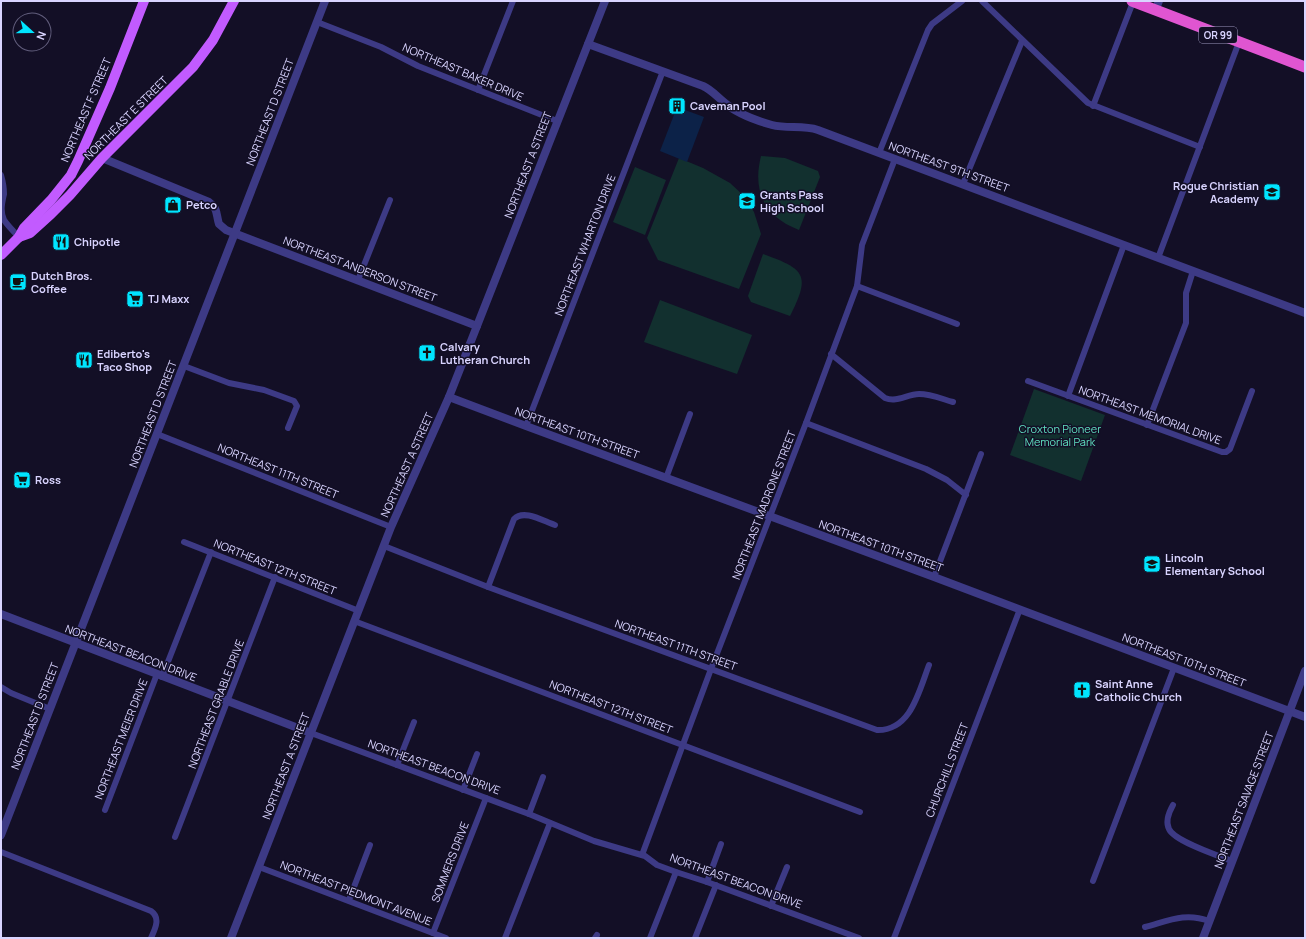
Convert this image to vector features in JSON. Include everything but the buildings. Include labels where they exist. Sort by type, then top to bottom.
[{"type":"highway","name":"OR 99","points":[[1132,1],[1157,6],[1239,42],[1305,67]]},
{"type":"main road","name":"NORTHEAST F STREET","points":[[1,254],[19,237],[24,228],[62,187],[78,161],[110,88],[144,1]]},
{"type":"main road","name":"NORTHEAST E STREET","points":[[19,237],[30,233],[70,195],[102,158],[194,67],[213,40],[234,1]]},
{"type":"street","name":"NORTHEAST D STREET","points":[[1,834],[158,434],[325,1]]},
{"type":"street","points":[[478,90],[513,1]]},
{"type":"street","name":"NORTHEAST A STREET","points":[[231,938],[391,527],[449,397],[605,1]]},
{"type":"street","points":[[879,153],[928,30],[932,24],[962,1]]},
{"type":"street","points":[[982,1],[1082,99],[1094,106],[1200,147]]},
{"type":"street","points":[[1094,106],[1132,1]]},
{"type":"street","name":"NORTHEAST BAKER DRIVE","points":[[317,22],[382,48],[418,66],[557,121]]},
{"type":"street","points":[[963,184],[1022,41]]},
{"type":"street","points":[[1158,258],[1239,42]]},
{"type":"street","name":"NORTHEAST 9TH STREET","points":[[588,44],[710,89],[725,104],[736,111],[780,126],[810,127],[1305,313]]},
{"type":"street","name":"NORTHEAST WHARTON DRIVE","points":[[526,426],[663,71]]},
{"type":"street","name":"NORTHEAST ANDERSON STREET","points":[[102,158],[209,202],[216,208],[219,224],[226,230],[477,326]]},
{"type":"street","name":"NORTHEAST MADRONE STREET","points":[[642,855],[857,286],[862,245],[895,159]]},
{"type":"street","points":[[1,175],[4,185],[4,194],[1,205],[4,219],[9,227],[19,237]]},
{"type":"street","points":[[358,280],[390,200]]},
{"type":"street","name":"NORTHEAST MEMORIAL DRIVE","points":[[1068,396],[1124,245]]},
{"type":"street","points":[[1147,425],[1186,323],[1186,293],[1193,271]]},
{"type":"street","points":[[857,286],[957,324]]},
{"type":"street","points":[[831,354],[885,398],[890,400],[917,394],[929,395],[953,402]]},
{"type":"street","points":[[184,366],[229,384],[264,390],[294,401],[297,406],[288,428]]},
{"type":"street","name":"NORTHEAST MEMORIAL DRIVE","points":[[1028,381],[1222,452],[1226,452],[1230,449],[1252,391]]},
{"type":"street","name":"NORTHEAST 10TH STREET","points":[[449,397],[1305,716]]},
{"type":"street","points":[[666,478],[690,414]]},
{"type":"street","points":[[806,423],[926,468],[947,480],[966,494]]},
{"type":"street","name":"NORTHEAST 11TH STREET","points":[[158,434],[391,527]]},
{"type":"street","points":[[934,577],[981,454]]},
{"type":"street","points":[[488,587],[514,519],[518,515],[524,514],[555,525]]},
{"type":"street","name":"NORTHEAST 12TH STREET","points":[[184,542],[359,611]]},
{"type":"street","name":"NORTHEAST 11TH STREET","points":[[384,546],[488,587],[869,728],[890,730],[906,717],[911,710],[929,665]]},
{"type":"street","name":"NORTHEAST MEIER DRIVE","points":[[105,810],[211,552]]},
{"type":"street","name":"NORTHEAST GRABLE DRIVE","points":[[175,837],[276,577]]},
{"type":"street","name":"CHURCHILL STREET","points":[[894,938],[1020,609]]},
{"type":"street","name":"NORTHEAST BEACON DRIVE","points":[[1,614],[227,702],[529,814],[594,841],[642,855],[657,865],[716,885],[849,936],[859,938]]},
{"type":"street","name":"NORTHEAST 12TH STREET","points":[[354,621],[860,812]]},
{"type":"street","points":[[1093,881],[1174,668]]},
{"type":"street","name":"NORTHEAST SAVAGE STREET","points":[[1202,938],[1305,671]]},
{"type":"street","points":[[1,687],[11,694],[50,709]]},
{"type":"street","points":[[398,765],[414,722]]},
{"type":"street","points":[[463,790],[477,754]]},
{"type":"street","points":[[529,814],[544,777]]},
{"type":"street","name":"SOMMERS DRIVE","points":[[433,933],[486,798]]},
{"type":"street","points":[[1173,805],[1168,814],[1167,822],[1169,830],[1180,838],[1198,847],[1232,861]]},
{"type":"street","points":[[505,938],[550,823]]},
{"type":"street","points":[[707,882],[721,844]]},
{"type":"street","points":[[350,900],[370,845]]},
{"type":"street","points":[[1,852],[151,911],[155,914],[156,923],[151,938]]},
{"type":"street","name":"NORTHEAST PIEDMONT AVENUE","points":[[259,867],[350,900],[446,938]]},
{"type":"street","points":[[771,906],[787,868]]},
{"type":"street","points":[[650,938],[676,872]]},
{"type":"street","points":[[695,938],[716,885]]},
{"type":"street","points":[[1145,927],[1184,917],[1199,917],[1209,921]]},
{"type":"green space","points":[[761,156],[785,158],[818,171],[820,177],[799,230],[787,225],[777,218],[764,202],[758,181]]},
{"type":"green space","points":[[679,158],[703,168],[730,183],[744,196],[754,212],[761,234],[739,289],[658,260],[647,238]]},
{"type":"green space","points":[[635,167],[666,180],[645,235],[613,222]]},
{"type":"green space","points":[[763,254],[788,264],[796,269],[800,275],[802,282],[801,291],[790,316],[751,302],[748,296]]},
{"type":"green space","points":[[660,300],[752,335],[737,374],[644,342]]},
{"type":"green space","name":"Croxton Pioneer Memorial Park","points":[[1034,389],[1105,415],[1081,481],[1010,455]]},
{"type":"water","points":[[677,107],[704,117],[687,162],[660,151]]},
{"type":"place","name":"Caveman Pool","points":[[677,106]]},
{"type":"place","name":"Rogue Christian Academy","points":[[1272,192]]},
{"type":"place","name":"Grants Pass High School","points":[[747,201]]},
{"type":"place","name":"Petco","points":[[173,205]]},
{"type":"place","name":"Chipotle","points":[[61,242]]},
{"type":"place","name":"Dutch Bros. Coffee","points":[[18,282]]},
{"type":"place","name":"TJ Maxx","points":[[135,299]]},
{"type":"place","name":"Calvary Lutheran Church","points":[[427,353]]},
{"type":"place","name":"Ediberto's Taco Shop","points":[[84,360]]},
{"type":"place","name":"Ross","points":[[22,480]]},
{"type":"place","name":"Lincoln Elementary School","points":[[1152,564]]},
{"type":"place","name":"Saint Anne Catholic Church","points":[[1082,690]]}]
